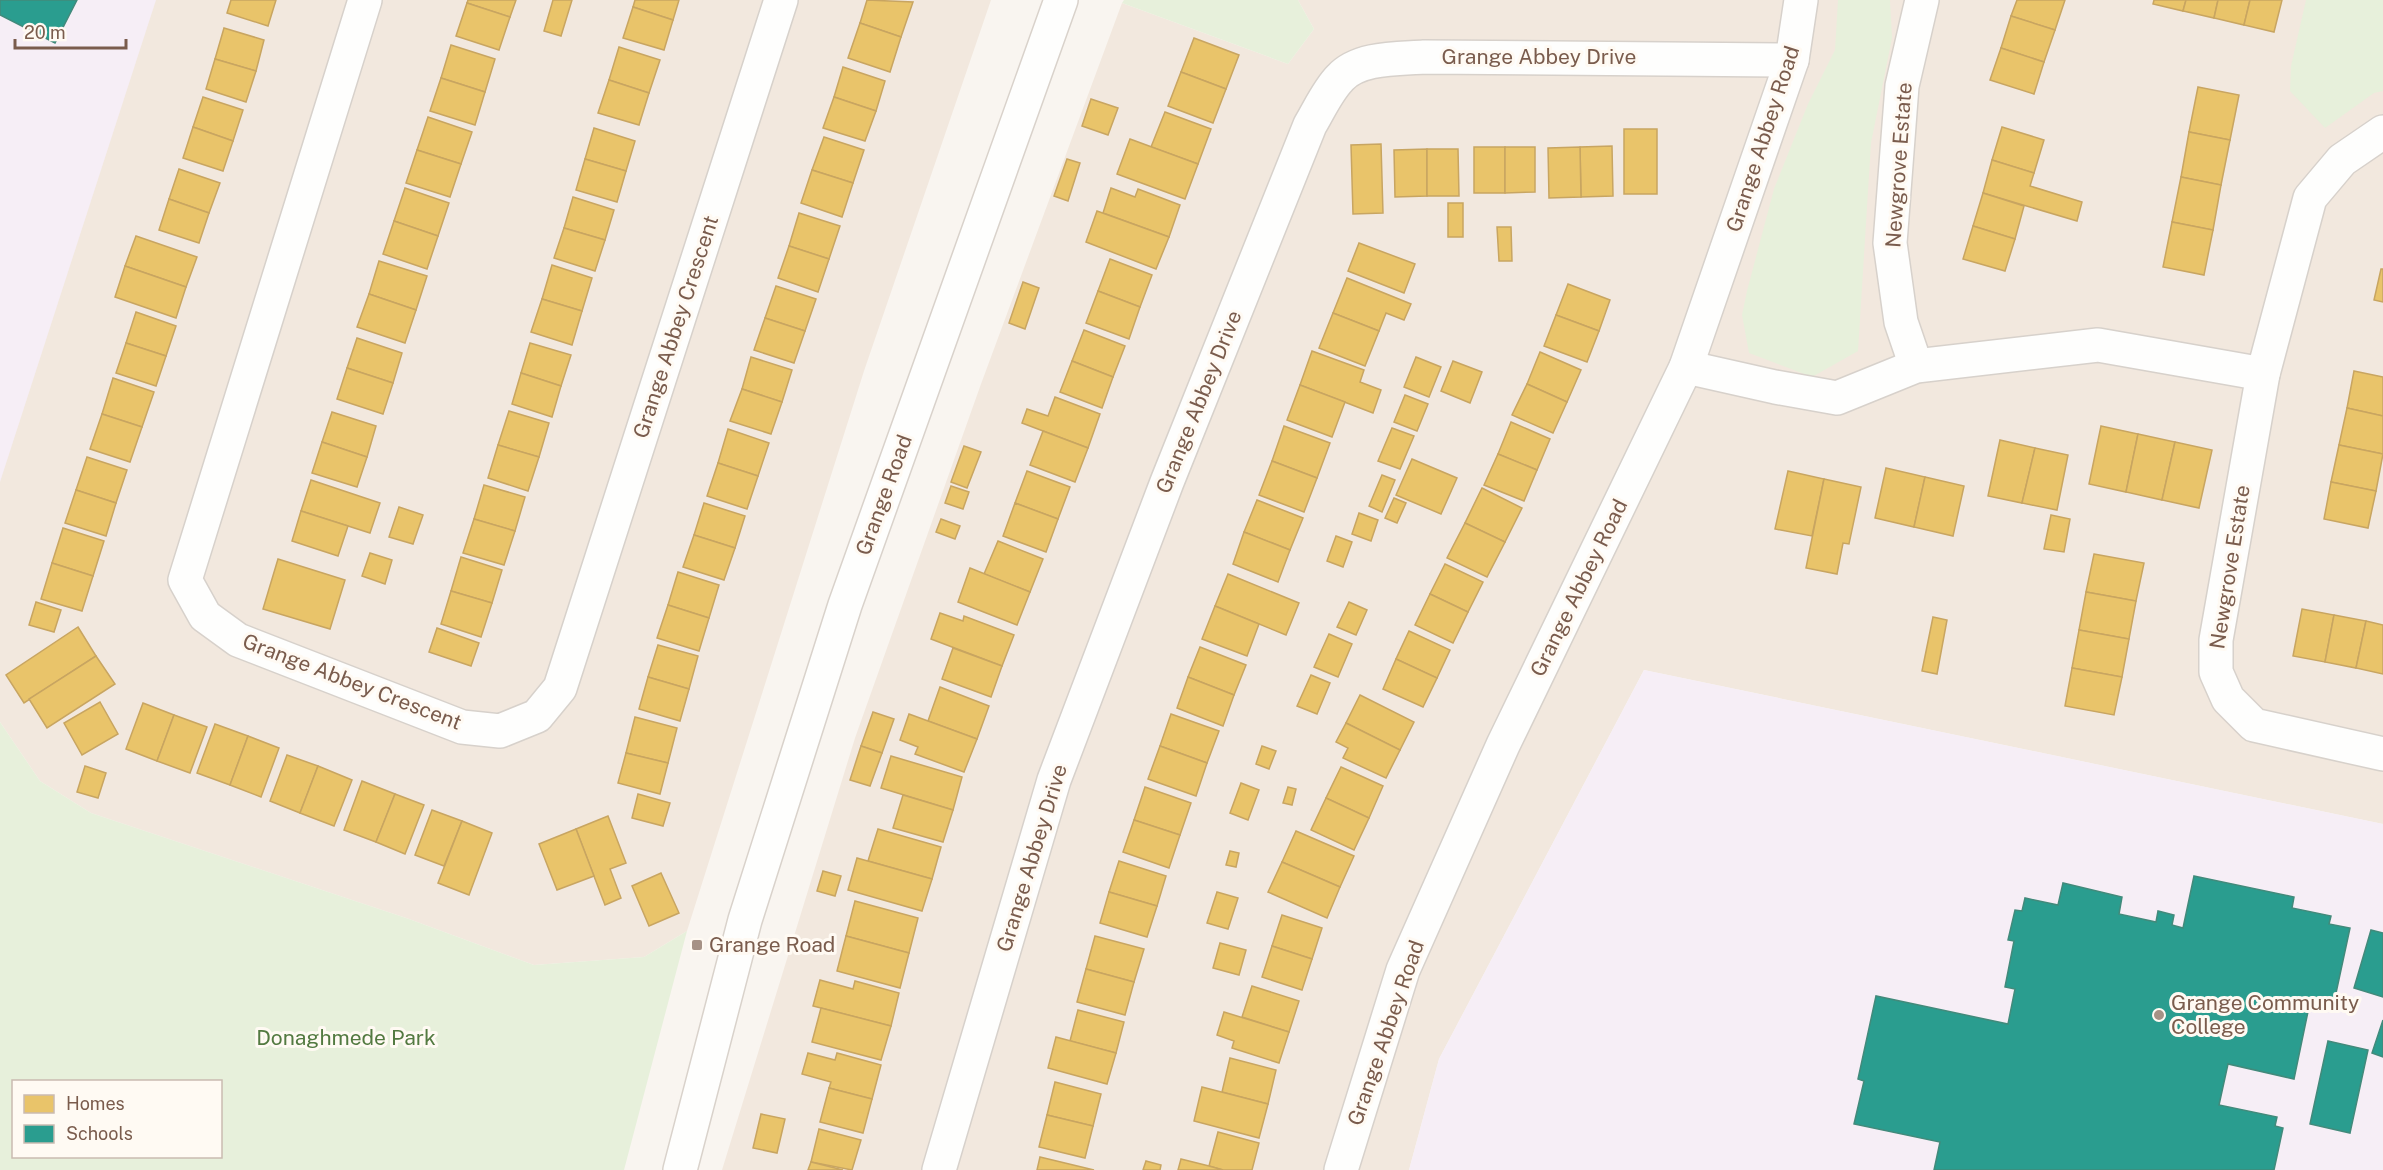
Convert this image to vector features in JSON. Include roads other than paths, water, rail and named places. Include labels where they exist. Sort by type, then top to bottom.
[{"type":"street","name":"Grange Abbey Crescent","points":[[365,0],[185,580],[205,616],[238,640],[462,727],[500,731],[537,716],[560,688],[781,0]]},
{"type":"street","name":"Grange Road","points":[[680,1170],[745,920],[845,604],[1061,0]]},
{"type":"street","name":"Grange Abbey Road","points":[[1341,1170],[1403,970],[1503,745],[1686,367],[1792,60],[1801,0]]},
{"type":"street","name":"Newgrove Estate","points":[[1916,366],[1901,322],[1890,243],[1902,86],[1922,0]]},
{"type":"street","name":"Grange Abbey Drive","points":[[939,1170],[1054,780],[1167,482],[1310,125],[1338,79],[1349,70],[1377,61],[1424,57],[1792,60]]},
{"type":"street","name":"Newgrove Estate","points":[[2383,132],[2342,159],[2310,198],[2263,374],[2216,640],[2216,672],[2228,699],[2254,725],[2383,754]]},
{"type":"street","points":[[1686,367],[1774,387],[1837,398],[1916,366],[2098,345],[2263,374]]},
{"type":"place","name":"Grange Road","points":[[697,945]]},
{"type":"place","name":"Grange Community College","points":[[2159,1015]]},
{"type":"park label","name":"Donaghmede Park","points":[[346,1038]]}]
